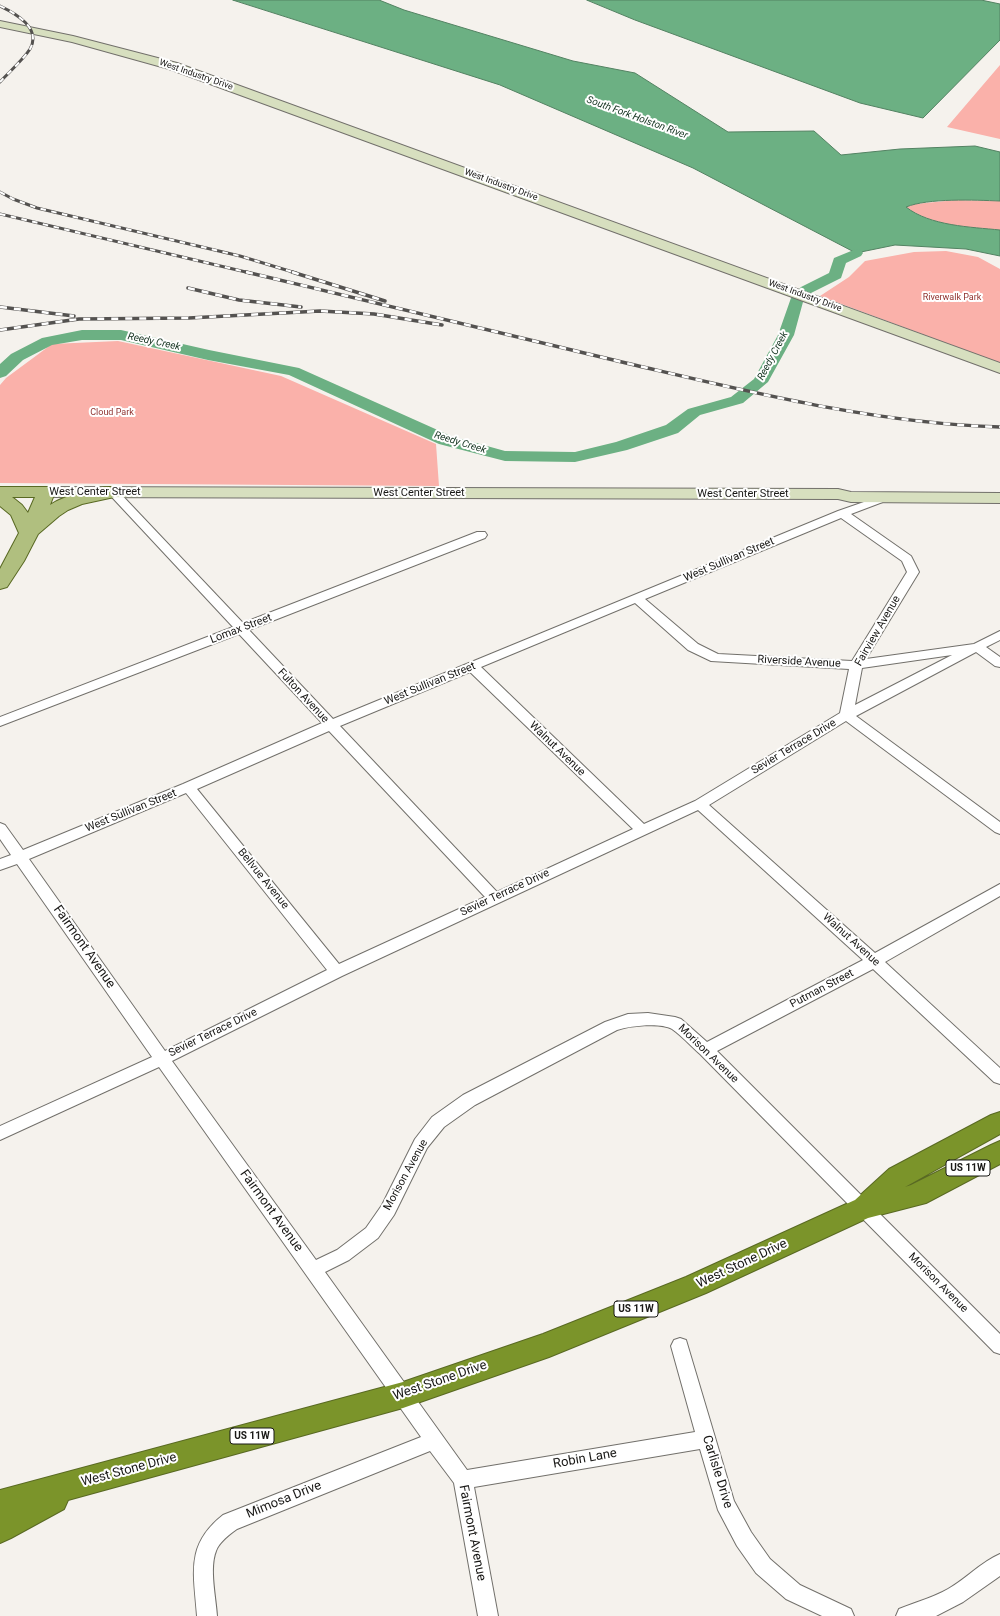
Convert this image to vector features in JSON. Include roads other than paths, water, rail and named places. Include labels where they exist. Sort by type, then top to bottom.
[{"type":"highway","name":"West Stone Drive","points":[[863,1208],[898,1177],[1000,1122]]},
{"type":"highway","name":"West Stone Drive","points":[[0,1504],[402,1395],[549,1344],[696,1286],[863,1208],[917,1195],[1000,1152]]},
{"type":"highway","points":[[0,1528],[42,1504],[102,1477]]},
{"type":"main road","name":"West Industry Drive","points":[[0,24],[73,39],[173,66],[998,368]]},
{"type":"main road","name":"West Center Street","points":[[838,494],[849,490],[1000,490]]},
{"type":"main road","name":"West Center Street","points":[[0,492],[838,494],[851,497],[884,498],[1000,498]]},
{"type":"main road","points":[[0,583],[14,564],[29,534],[46,492]]},
{"type":"main road","points":[[29,534],[60,506],[83,497],[113,492]]},
{"type":"main road","points":[[0,498],[16,508],[20,513],[29,534]]},
{"type":"street","name":"Fulton Avenue","points":[[113,492],[330,725],[494,898]]},
{"type":"street","points":[[838,494],[842,513]]},
{"type":"street","name":"West Sullivan Street","points":[[0,865],[188,787],[330,725],[842,513],[884,498]]},
{"type":"street","name":"Fairview Avenue","points":[[842,513],[907,559],[913,572],[856,665],[846,715]]},
{"type":"street","name":"Lomax Street","points":[[0,722],[481,535]]},
{"type":"street","name":"Riverside Avenue","points":[[637,598],[693,647],[716,658],[856,665],[978,648]]},
{"type":"street","name":"Sevier Terrace Drive","points":[[0,1133],[162,1059],[337,972],[494,898],[700,804],[846,715],[978,648],[1000,635]]},
{"type":"street","points":[[978,648],[1000,663]]},
{"type":"street","name":"Walnut Avenue","points":[[472,667],[642,830]]},
{"type":"street","points":[[846,715],[1000,829]]},
{"type":"street","name":"Bellvue Avenue","points":[[188,787],[337,972]]},
{"type":"street","name":"Walnut Avenue","points":[[700,804],[874,961],[1000,1078]]},
{"type":"street","name":"Fairmont Avenue","points":[[0,828],[162,1059],[463,1480],[488,1616]]},
{"type":"street","name":"Putman Street","points":[[706,1050],[874,961],[1000,888]]},
{"type":"street","name":"Morison Avenue","points":[[314,1270],[343,1255],[372,1233],[388,1210],[421,1144],[438,1122],[469,1100],[611,1026],[628,1020],[648,1019],[675,1023],[706,1050],[1000,1346]]},
{"type":"street","name":"Carlisle Drive","points":[[680,1346],[724,1504],[744,1539],[763,1566],[793,1592],[844,1616]]},
{"type":"street","name":"Robin Lane","points":[[463,1480],[706,1439]]},
{"type":"street","name":"Mimosa Drive","points":[[207,1616],[204,1576],[206,1550],[215,1534],[230,1522],[434,1441]]},
{"type":"street","points":[[906,1616],[926,1612],[959,1595],[1000,1564]]},
{"type":"water","name":"South Fork Holston River","points":[[233,0],[379,0],[404,10],[573,61],[635,73],[728,132],[814,131],[841,155],[900,149],[975,146],[1000,152],[1000,201],[939,201],[915,204],[906,207],[927,218],[939,222],[1000,230],[1000,256],[966,249],[895,245],[856,253],[693,168],[500,85]]},
{"type":"water","points":[[587,0],[981,0],[1000,4],[1000,40],[923,118],[860,103],[635,20]]},
{"type":"waterway","name":"Reedy Creek","points":[[0,373],[17,357],[48,341],[82,335],[121,335],[208,355],[293,371],[445,440],[505,456],[575,457],[621,446],[672,429],[694,412],[737,400],[760,382],[786,335],[796,301],[806,290],[836,275],[839,261],[856,253]]},
{"type":"railway","points":[[0,6],[25,22],[30,28],[33,41],[30,49],[20,62],[0,82]]},
{"type":"railway","points":[[0,192],[13,199],[37,208],[240,256],[296,273]]},
{"type":"railway","points":[[0,214],[250,273]]},
{"type":"railway","points":[[246,272],[766,395],[858,413],[952,424],[1000,427]]},
{"type":"railway","points":[[292,272],[385,301]]},
{"type":"railway","points":[[188,288],[239,300],[301,307]]},
{"type":"railway","points":[[0,307],[74,316]]},
{"type":"railway","points":[[0,330],[79,319],[189,318],[320,311],[374,314],[442,325]]},
{"type":"park label","name":"Riverwalk Park","points":[[952,298]]},
{"type":"park label","name":"Cloud Park","points":[[112,413]]}]
